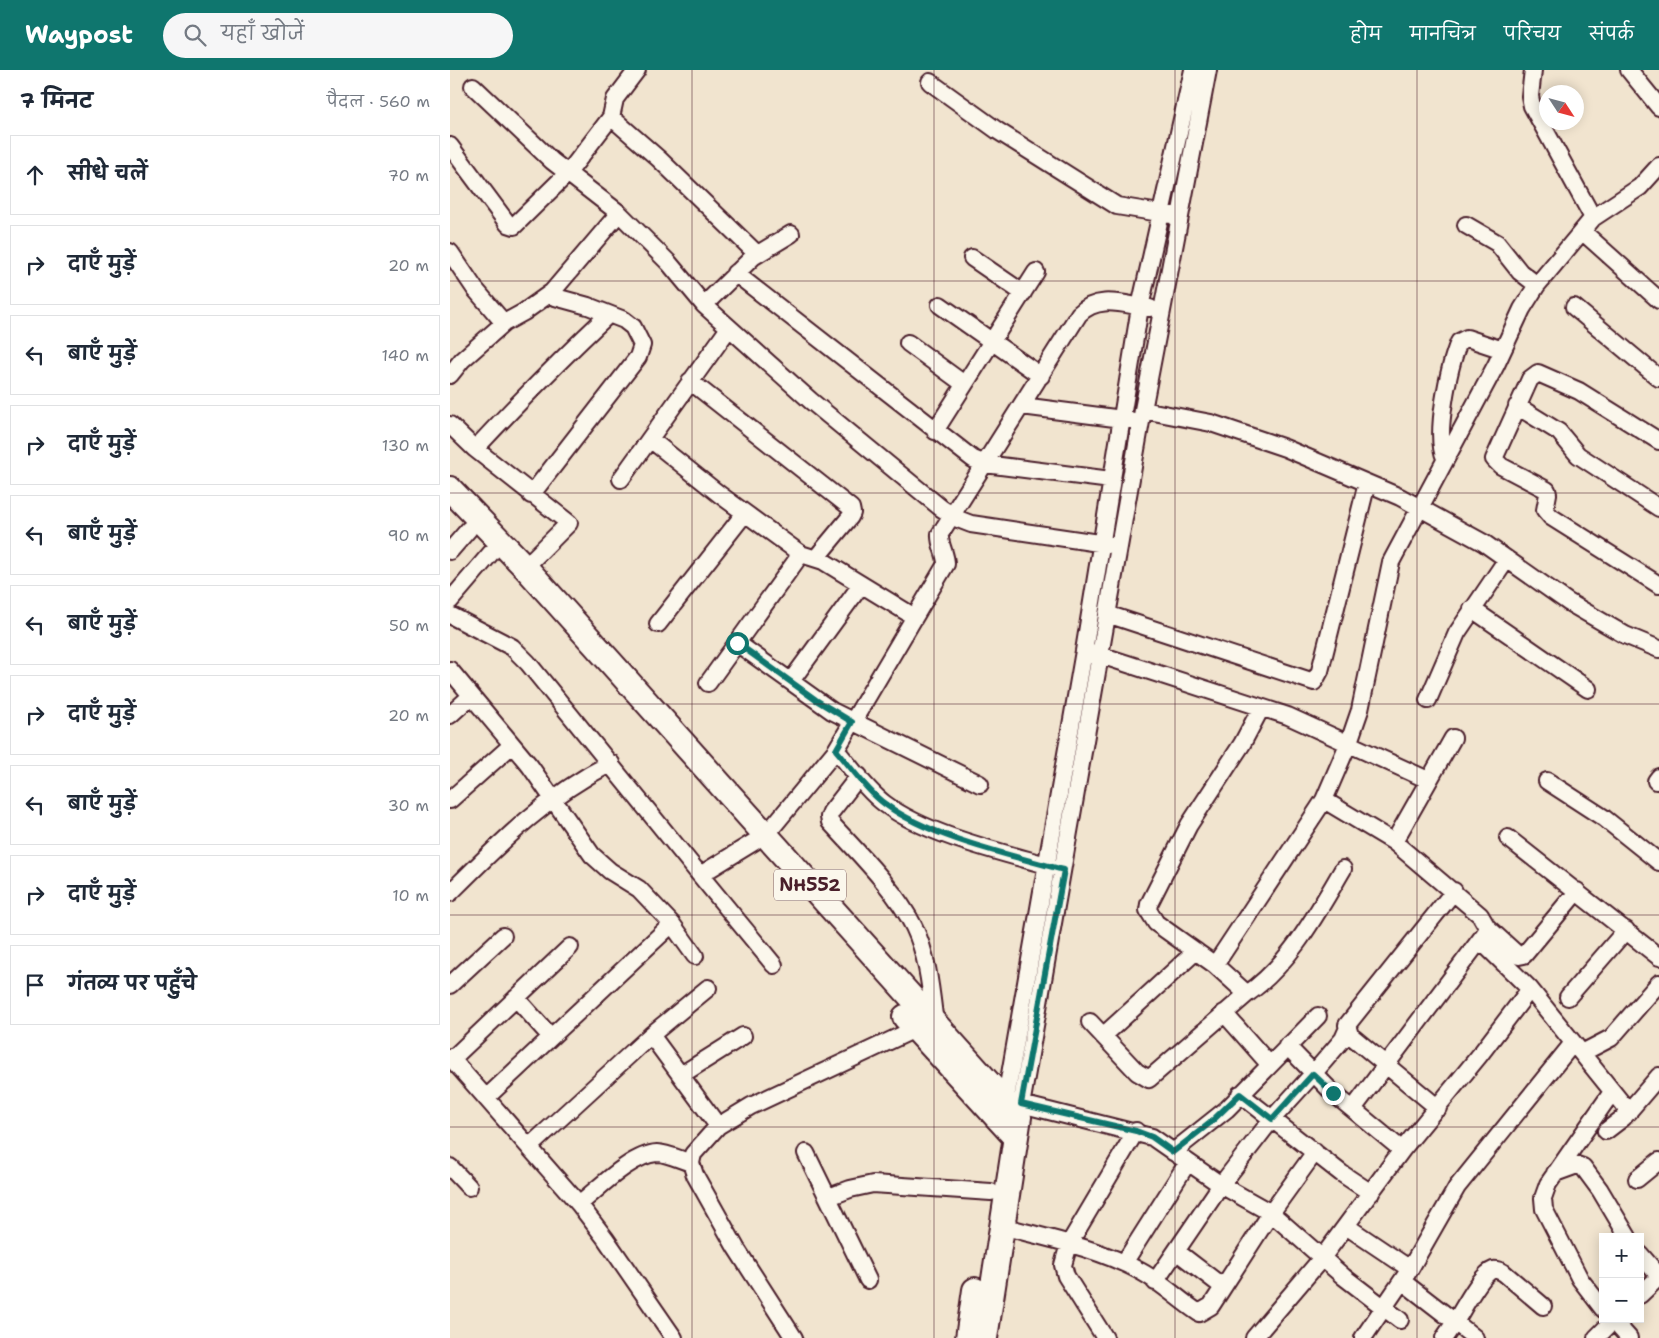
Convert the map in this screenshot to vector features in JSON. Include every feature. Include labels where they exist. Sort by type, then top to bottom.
[{"type":"highway","name":"NH552","points":[[450,489],[525,567],[925,1027],[1012,1117]]},
{"type":"highway","name":"NH552","points":[[450,508],[760,838]]},
{"type":"highway","points":[[968,1338],[991,1192],[1012,1117]]},
{"type":"highway","points":[[985,1338],[1001,1226],[1012,1117]]},
{"type":"street","points":[[450,146],[455,163],[508,224],[514,226],[568,173],[611,117],[615,99],[636,70]]},
{"type":"street","points":[[1012,1117],[1064,870],[1092,653],[1102,544],[1140,307],[1192,70]]},
{"type":"street","points":[[1012,1117],[1047,865],[1092,653],[1108,614],[1162,309],[1208,70]]},
{"type":"street","points":[[1533,70],[1530,96],[1532,106],[1593,218]]},
{"type":"street","points":[[1629,70],[1653,88],[1659,108]]},
{"type":"street","points":[[930,82],[998,131],[1117,206],[1180,216]]},
{"type":"street","points":[[473,86],[552,161],[619,213],[658,252],[704,305],[811,402],[951,515],[971,524],[1120,546]]},
{"type":"street","points":[[611,117],[659,159],[757,254]]},
{"type":"street","points":[[1215,965],[1324,800],[1349,742],[1360,710],[1392,562],[1503,350],[1522,309],[1537,284],[1593,218],[1640,187],[1659,166]]},
{"type":"street","points":[[450,375],[462,360],[504,323],[548,295],[619,213]]},
{"type":"street","points":[[1466,225],[1497,243],[1520,272],[1537,284]]},
{"type":"street","points":[[1582,231],[1659,300]]},
{"type":"street","points":[[704,305],[735,273],[757,254],[791,234]]},
{"type":"street","points":[[450,252],[455,272],[475,289],[504,323]]},
{"type":"street","points":[[972,258],[1023,293]]},
{"type":"street","points":[[935,431],[1036,272]]},
{"type":"street","points":[[735,273],[962,452],[985,464],[1111,480]]},
{"type":"street","points":[[531,495],[641,351],[642,345],[639,335],[629,323],[588,306],[548,295]]},
{"type":"street","points":[[700,876],[760,838],[836,750],[913,616],[946,564],[946,557],[939,542],[940,534],[1079,314],[1088,305],[1099,302],[1162,309]]},
{"type":"street","points":[[940,305],[1041,376]]},
{"type":"street","points":[[1574,308],[1659,378]]},
{"type":"street","points":[[475,449],[528,392],[548,375],[608,314]]},
{"type":"street","points":[[621,480],[729,328]]},
{"type":"street","points":[[1445,458],[1440,445],[1441,430],[1445,402],[1459,342],[1466,338],[1503,350]]},
{"type":"street","points":[[908,343],[964,384]]},
{"type":"street","points":[[1659,441],[1579,391],[1543,374],[1533,375],[1494,454],[1496,463],[1547,490],[1545,510],[1551,517],[1659,585]]},
{"type":"street","points":[[690,381],[850,508],[852,513],[808,556],[737,643],[708,683]]},
{"type":"street","points":[[1022,406],[1121,418],[1143,415],[1211,423],[1285,448],[1367,483],[1419,508],[1484,543],[1568,602],[1625,635],[1659,649]]},
{"type":"street","points":[[1517,406],[1559,432],[1578,456],[1659,508]]},
{"type":"street","points":[[450,425],[475,449],[531,495],[569,523],[525,567]]},
{"type":"street","points":[[650,438],[745,513],[808,556],[913,616]]},
{"type":"street","points":[[1108,614],[1314,682],[1320,671],[1367,483]]},
{"type":"street","points":[[658,624],[745,513]]},
{"type":"street","points":[[450,551],[469,529]]},
{"type":"street","points":[[450,600],[491,552]]},
{"type":"street","points":[[1428,700],[1457,632],[1507,559]]},
{"type":"street","points":[[791,681],[861,585]]},
{"type":"street","points":[[1472,609],[1588,689]]},
{"type":"street","points":[[450,615],[512,646],[528,663],[774,965]]},
{"type":"street","points":[[737,643],[832,711],[852,722],[880,733],[980,784]]},
{"type":"street","points":[[1092,653],[1288,716],[1349,742],[1428,780]]},
{"type":"street","points":[[450,670],[553,796],[592,855],[610,871],[639,889],[672,924],[694,956]]},
{"type":"street","points":[[450,715],[471,696]]},
{"type":"street","points":[[1247,994],[1215,965],[1156,923],[1148,910],[1149,904],[1189,825],[1242,744],[1262,708]]},
{"type":"street","points":[[1394,842],[1428,780],[1454,738]]},
{"type":"street","points":[[450,800],[512,745]]},
{"type":"street","points":[[836,750],[884,803],[910,819],[967,842],[1064,870]]},
{"type":"street","points":[[450,893],[513,830],[553,796],[611,763]]},
{"type":"street","points":[[794,1338],[736,1248],[695,1175],[691,1163],[693,1154],[701,1142],[718,1126],[751,1106],[925,1027],[922,951],[913,927],[893,895],[830,822],[831,812],[859,776]]},
{"type":"street","points":[[1547,781],[1604,818],[1659,862]]},
{"type":"street","points":[[1324,800],[1394,842],[1480,915],[1484,933],[1629,1112]]},
{"type":"street","points":[[1508,838],[1659,957]]},
{"type":"street","points":[[1090,1022],[1137,1072],[1149,1079],[1224,1013],[1264,982],[1285,958],[1320,908],[1343,869]]},
{"type":"street","points":[[1484,933],[1519,956],[1524,955],[1576,891]]},
{"type":"street","points":[[1155,1282],[1221,1185],[1272,1119],[1343,1039],[1351,1018],[1454,892]]},
{"type":"street","points":[[487,1097],[672,924]]},
{"type":"street","points":[[1568,997],[1626,930]]},
{"type":"street","points":[[1353,1109],[1387,1066],[1484,933]]},
{"type":"street","points":[[450,985],[503,936]]},
{"type":"street","points":[[570,947],[451,1058],[579,1204],[605,1238],[674,1338]]},
{"type":"street","points":[[1103,1036],[1196,951]]},
{"type":"street","points":[[1363,1338],[1406,1275],[1457,1188],[1577,1048],[1611,1038],[1659,983]]},
{"type":"street","points":[[529,1147],[651,1035],[708,988]]},
{"type":"street","points":[[1254,1338],[1322,1258],[1402,1150],[1438,1108],[1530,989]]},
{"type":"street","points":[[516,998],[551,1037]]},
{"type":"street","points":[[1224,1013],[1269,1064]]},
{"type":"street","points":[[1173,1152],[1210,1123],[1318,1016]]},
{"type":"street","points":[[1347,1030],[1350,1035],[1438,1108]]},
{"type":"street","points":[[651,1035],[718,1126]]},
{"type":"street","points":[[681,1076],[743,1036]]},
{"type":"street","points":[[1287,1046],[1312,1074],[1402,1150]]},
{"type":"street","points":[[1606,1131],[1629,1112],[1659,1076]]},
{"type":"street","points":[[1599,1302],[1580,1279],[1544,1209],[1543,1198],[1555,1173],[1612,1092]]},
{"type":"street","points":[[1240,1094],[1371,1193]]},
{"type":"street","points":[[1012,1117],[1136,1131],[1152,1137],[1221,1185],[1270,1213],[1322,1258],[1400,1320]]},
{"type":"street","points":[[1105,1338],[1066,1276],[1063,1265],[1069,1244],[1136,1131]]},
{"type":"street","points":[[1001,1226],[1069,1244],[1124,1263],[1199,1313],[1211,1306],[1270,1213],[1315,1152]]},
{"type":"street","points":[[579,1204],[635,1160],[647,1155],[658,1153],[691,1163]]},
{"type":"street","points":[[806,1153],[868,1280]]},
{"type":"street","points":[[1637,1179],[1659,1161]]},
{"type":"street","points":[[1124,1263],[1188,1162]]},
{"type":"street","points":[[1555,1173],[1577,1165],[1584,1167],[1626,1233]]},
{"type":"street","points":[[450,1167],[469,1187]]},
{"type":"street","points":[[829,1197],[850,1189],[873,1184],[991,1192]]},
{"type":"street","points":[[1346,1226],[1406,1275],[1455,1322],[1475,1338]]},
{"type":"street","points":[[1176,1251],[1223,1287]]},
{"type":"street","points":[[1644,1259],[1659,1277],[1644,1291]]},
{"type":"street","points":[[1444,1338],[1485,1277],[1492,1270],[1504,1273],[1544,1306]]},
{"type":"street","points":[[1596,1338],[1607,1323]]},
{"type":"street","points":[[1616,1323],[1629,1338]]},
{"type":"route","points":[[737,643],[832,711],[852,722],[836,750],[884,803],[910,819],[967,842],[1064,870],[1021,1104],[1136,1131],[1152,1137],[1173,1152],[1210,1123],[1240,1094],[1272,1119],[1313,1074],[1333,1093]]}]
